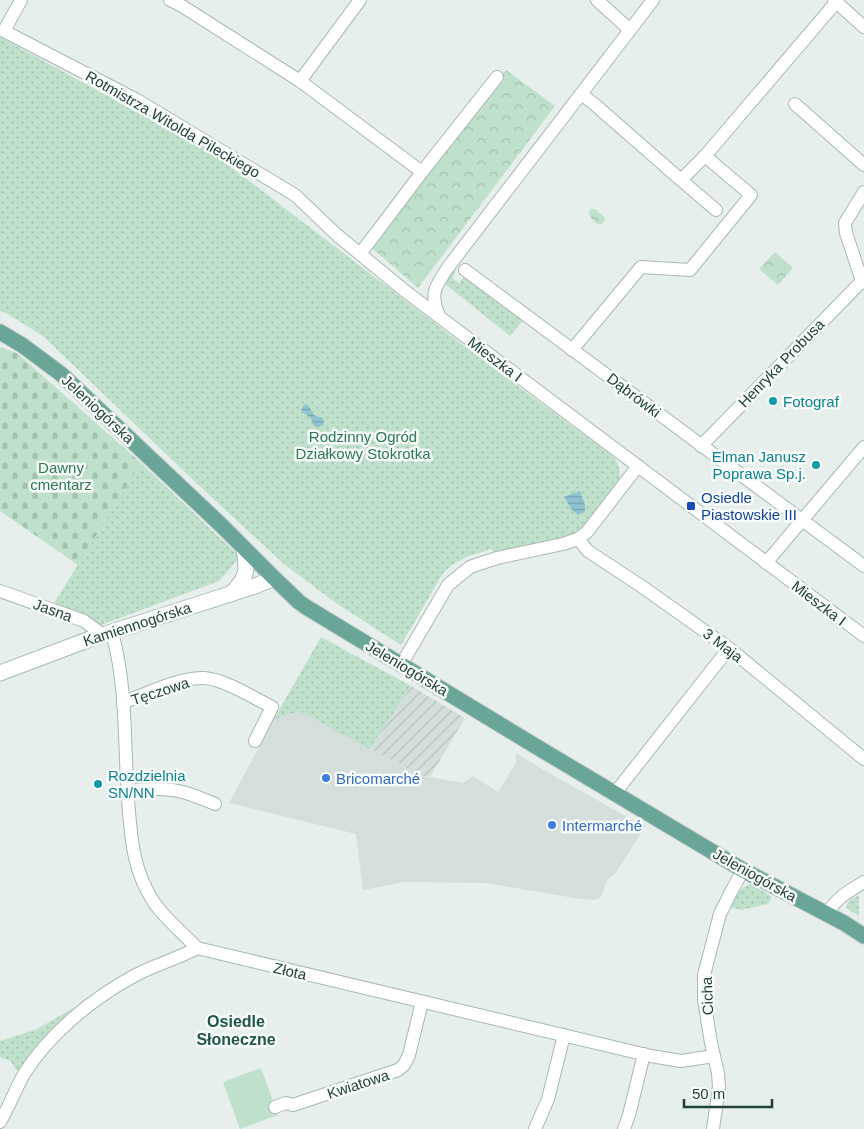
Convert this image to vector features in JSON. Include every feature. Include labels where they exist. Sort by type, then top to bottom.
[{"type":"main road","name":"Jeleniogórska","points":[[0,332],[22,345],[61,374],[306,607],[615,794],[744,870],[844,923],[864,936]]},
{"type":"street","name":"Rotmistrza Witolda Pileckiego","points":[[21,0],[4,31],[137,100],[295,195],[337,235],[405,291],[439,316]]},
{"type":"street","points":[[170,0],[183,3],[300,81],[422,172]]},
{"type":"street","points":[[300,81],[360,0]]},
{"type":"street","points":[[597,0],[630,30]]},
{"type":"street","points":[[439,316],[433,296],[437,284],[653,0]]},
{"type":"street","points":[[681,180],[705,156],[836,1],[864,27]]},
{"type":"street","points":[[360,254],[497,77]]},
{"type":"street","points":[[581,94],[716,210]]},
{"type":"street","points":[[795,104],[864,166]]},
{"type":"street","points":[[572,350],[641,267],[690,270],[751,195],[705,156]]},
{"type":"street","points":[[863,282],[846,233],[845,222],[864,192]]},
{"type":"street","name":"Dąbrówki","points":[[464,270],[864,566]]},
{"type":"street","name":"Henryka Probusa","points":[[701,446],[839,304],[863,282]]},
{"type":"street","name":"Mieszka I","points":[[439,316],[864,636]]},
{"type":"street","points":[[766,563],[864,446]]},
{"type":"street","points":[[401,665],[448,585],[470,567],[497,558],[578,539],[586,532],[638,466]]},
{"type":"street","name":"3 Maja","points":[[578,539],[588,551],[730,649],[864,759]]},
{"type":"street","points":[[231,594],[242,583],[246,572],[244,549]]},
{"type":"street","name":"Kamiennogórska","points":[[0,673],[106,634],[255,586],[274,578]]},
{"type":"street","name":"Jasna","points":[[0,591],[84,621],[99,632],[106,634]]},
{"type":"street","points":[[0,1122],[32,1063],[53,1038],[79,1013],[134,976],[196,948],[153,901],[136,864],[132,850],[127,791],[123,703],[115,645],[106,634]]},
{"type":"street","points":[[615,794],[730,649]]},
{"type":"street","name":"Tęczowa","points":[[123,703],[181,681],[204,678],[222,682],[272,707],[255,741]]},
{"type":"street","points":[[127,791],[165,789],[184,792],[215,804]]},
{"type":"street","name":"Cicha","points":[[713,1129],[719,1087],[704,1000],[704,975],[720,914],[744,870]]},
{"type":"street","points":[[827,914],[836,901],[844,894],[864,882]]},
{"type":"street","name":"Złota","points":[[196,948],[644,1054],[681,1061],[714,1056]]},
{"type":"street","name":"Kwiatowa","points":[[275,1107],[286,1103],[293,1105],[398,1070],[404,1065],[409,1055],[422,1002]]},
{"type":"street","points":[[535,1129],[548,1099],[564,1035]]},
{"type":"street","points":[[624,1129],[644,1054]]},
{"type":"shaded area","points":[[411,686],[465,718],[430,777],[418,775],[370,749]]},
{"type":"shaded area","points":[[300,710],[418,775],[463,783],[473,776],[498,792],[516,763],[516,753],[635,822],[646,825],[615,874],[607,880],[601,897],[595,900],[486,883],[404,882],[363,890],[356,834],[229,803],[274,719]]},
{"type":"green space","name":"Rodzinny Ogród Działkowy Stokrotka","points":[[0,37],[215,155],[496,370],[615,458],[620,470],[618,483],[582,527],[573,534],[494,552],[491,549],[466,557],[452,565],[443,573],[401,645],[336,603],[285,565],[43,336],[0,311]]},
{"type":"green space","points":[[506,70],[555,106],[418,288],[372,248]]},
{"type":"green space","points":[[591,209],[595,209],[604,217],[605,221],[600,225],[594,221],[589,213]]},
{"type":"green space","points":[[775,252],[793,268],[778,285],[759,269]]},
{"type":"green space","points":[[453,270],[456,271],[452,278],[459,283],[464,277],[523,320],[510,336],[444,283]]},
{"type":"green space","name":"Dawny cmentarz","points":[[0,347],[17,353],[141,463],[78,565],[0,511]]},
{"type":"green space","points":[[141,463],[240,557],[219,581],[98,626],[89,616],[53,605]]},
{"type":"green space","points":[[321,637],[411,686],[370,749],[300,711],[274,719]]},
{"type":"green space","points":[[751,884],[772,897],[768,904],[741,910],[730,907],[738,893]]},
{"type":"green space","points":[[859,895],[859,916],[846,906],[849,901]]},
{"type":"green space","points":[[110,987],[20,1075],[10,1061],[0,1057],[0,1041],[37,1029]]},
{"type":"green space","points":[[261,1068],[278,1115],[240,1129],[223,1082]]},
{"type":"water","points":[[306,404],[316,416],[323,418],[323,425],[314,426],[311,418],[301,411]]},
{"type":"water","points":[[580,491],[585,511],[578,515],[572,510],[564,497]]},
{"type":"place","name":"Fotograf","points":[[773,401]]},
{"type":"place","name":"Elman Janusz Poprawa Sp.j.","points":[[816,465]]},
{"type":"place","name":"Osiedle Piastowskie III","points":[[691,506]]},
{"type":"place","name":"Bricomarché","points":[[326,778]]},
{"type":"place","name":"Rozdzielnia SN/NN","points":[[98,784]]},
{"type":"place","name":"Intermarché","points":[[552,825]]},
{"type":"district","name":"Osiedle Słoneczne","points":[[236,1030]]}]
